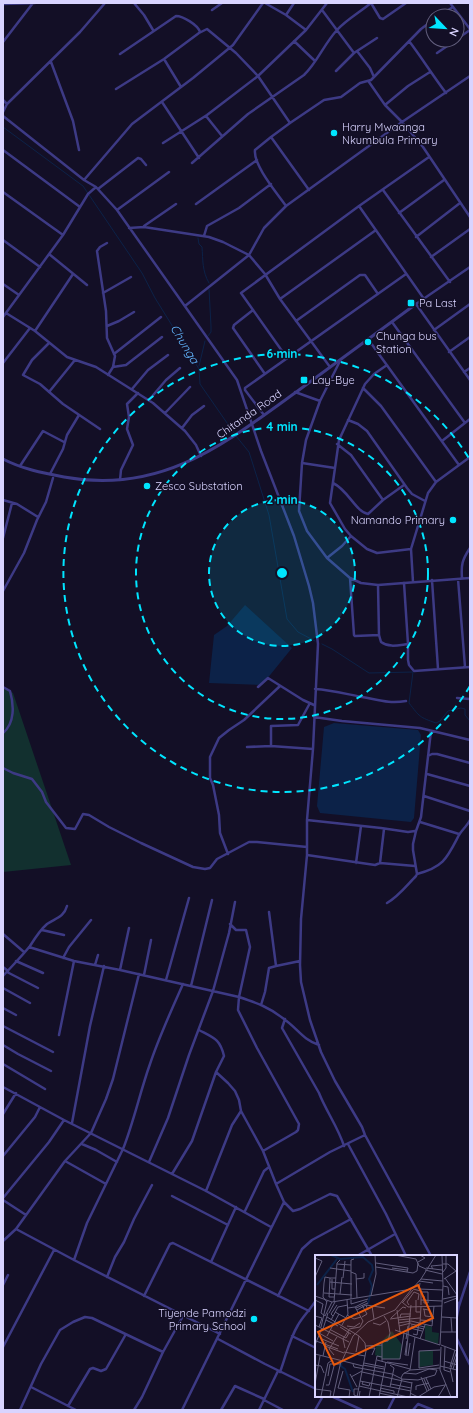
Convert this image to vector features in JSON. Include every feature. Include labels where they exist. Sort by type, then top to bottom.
[{"type":"street","points":[[3,4],[34,3]]},
{"type":"street","points":[[3,42],[34,3]]},
{"type":"street","points":[[3,112],[7,104],[51,62],[105,3]]},
{"type":"street","points":[[135,3],[153,30]]},
{"type":"street","points":[[212,10],[222,3]]},
{"type":"street","points":[[84,180],[132,124],[233,45],[264,3],[306,30]]},
{"type":"street","points":[[286,16],[294,3]]},
{"type":"street","points":[[163,143],[206,116],[258,76],[306,30],[327,3]]},
{"type":"street","points":[[192,163],[248,114],[304,75],[312,67],[337,30],[371,3],[380,18],[383,19],[406,3]]},
{"type":"street","points":[[450,3],[470,30]]},
{"type":"street","points":[[322,10],[370,68],[374,77]]},
{"type":"street","points":[[120,54],[153,30],[178,16],[197,26],[200,32]]},
{"type":"street","points":[[286,206],[257,160],[255,150],[290,123],[324,100],[341,97],[360,83],[369,82],[425,25]]},
{"type":"street","points":[[116,89],[164,59],[200,32],[207,29],[236,53],[258,76],[290,123]]},
{"type":"street","points":[[336,71],[356,52],[377,38]]},
{"type":"street","points":[[294,41],[315,61]]},
{"type":"street","points":[[409,41],[446,93]]},
{"type":"street","points":[[437,53],[444,48]]},
{"type":"street","points":[[164,59],[181,86]]},
{"type":"street","points":[[51,62],[73,121],[79,150]]},
{"type":"street","points":[[385,105],[408,86],[430,72]]},
{"type":"street","points":[[185,306],[249,255],[264,228],[286,206],[402,122],[470,76]]},
{"type":"street","points":[[369,82],[385,105],[402,122],[423,147],[470,217]]},
{"type":"street","points":[[3,100],[7,104]]},
{"type":"street","points":[[162,102],[199,158]]},
{"type":"street","points":[[3,116],[84,180],[97,188],[117,210],[237,380],[253,423],[261,451],[294,536],[311,592],[318,644],[313,749],[307,820],[307,847],[301,919],[301,982],[306,1006],[319,1046],[336,1081],[429,1255]]},
{"type":"street","points":[[206,116],[222,136]]},
{"type":"street","points":[[271,137],[309,190]]},
{"type":"street","points":[[3,150],[80,207]]},
{"type":"street","points":[[288,358],[241,293],[359,206],[429,157]]},
{"type":"street","points":[[3,317],[63,235],[89,193],[138,158],[141,159],[146,165]]},
{"type":"street","points":[[196,204],[257,160]]},
{"type":"street","points":[[117,210],[169,172]]},
{"type":"street","points":[[399,213],[444,180]]},
{"type":"street","points":[[204,236],[207,226],[239,208],[271,184]]},
{"type":"street","points":[[383,190],[450,282]]},
{"type":"street","points":[[3,192],[63,235]]},
{"type":"street","points":[[416,237],[460,203]]},
{"type":"street","points":[[144,227],[176,204]]},
{"type":"street","points":[[359,206],[424,299]]},
{"type":"street","points":[[129,228],[144,227],[204,236],[224,242],[249,255],[265,274],[280,299],[330,367]]},
{"type":"street","points":[[431,257],[470,229]]},
{"type":"street","points":[[280,299],[376,230]]},
{"type":"street","points":[[3,240],[40,267]]},
{"type":"street","points":[[106,242],[100,246],[97,251],[107,326],[107,338],[114,354],[113,367],[108,375]]},
{"type":"street","points":[[49,254],[87,285]]},
{"type":"street","points":[[470,267],[416,304],[470,380]]},
{"type":"street","points":[[35,331],[73,274]]},
{"type":"street","points":[[264,415],[245,388],[406,274]]},
{"type":"street","points":[[296,321],[360,275],[365,275],[378,294]]},
{"type":"street","points":[[103,293],[131,278]]},
{"type":"street","points":[[3,284],[19,295]]},
{"type":"street","name":"Chitanda Road","points":[[3,459],[20,466],[50,474],[90,481],[120,481],[150,475],[187,463],[239,433],[416,304]]},
{"type":"street","points":[[434,330],[470,304]]},
{"type":"street","points":[[253,310],[234,325],[233,328],[264,374]]},
{"type":"street","points":[[107,326],[134,312]]},
{"type":"street","points":[[6,313],[35,331],[68,357],[96,367],[149,400],[182,428],[196,445],[201,456]]},
{"type":"street","points":[[114,354],[161,317]]},
{"type":"street","points":[[392,322],[465,423]]},
{"type":"street","points":[[3,363],[30,328]]},
{"type":"street","points":[[113,367],[126,365],[162,337]]},
{"type":"street","points":[[449,352],[470,337]]},
{"type":"street","points":[[368,339],[459,465]]},
{"type":"street","points":[[50,343],[38,354],[23,374],[24,377],[40,384],[63,404],[100,429]]},
{"type":"street","points":[[132,389],[148,370],[168,355]]},
{"type":"street","points":[[49,392],[75,360]]},
{"type":"street","points":[[340,360],[320,401],[306,440],[302,463],[299,513],[311,538],[327,558],[350,578],[361,583],[378,585],[470,578]]},
{"type":"street","points":[[387,365],[367,380],[337,444],[330,503],[337,517],[351,536],[373,552],[377,553],[411,549]]},
{"type":"street","points":[[149,400],[166,380],[180,368]]},
{"type":"street","points":[[464,372],[470,368]]},
{"type":"street","points":[[165,413],[190,387]]},
{"type":"street","points":[[363,388],[381,406],[436,482]]},
{"type":"street","points":[[295,392],[320,401]]},
{"type":"street","points":[[120,481],[121,470],[133,445],[127,429],[129,415],[127,406],[138,393]]},
{"type":"street","points":[[182,428],[192,415],[204,406]]},
{"type":"street","points":[[50,474],[63,448],[64,442],[72,425],[79,415]]},
{"type":"street","points":[[442,441],[470,419]]},
{"type":"street","points":[[348,420],[358,424],[367,431],[404,485],[412,494],[425,501]]},
{"type":"street","points":[[20,466],[43,431],[64,442]]},
{"type":"street","points":[[337,444],[351,455],[383,500]]},
{"type":"street","points":[[413,582],[411,549],[425,501],[430,490],[436,482],[470,457]]},
{"type":"street","points":[[302,463],[335,468]]},
{"type":"street","points":[[3,591],[24,553],[38,517],[46,502],[53,478]]},
{"type":"street","points":[[333,483],[342,488],[362,513],[369,514],[383,500],[404,485]]},
{"type":"street","points":[[3,500],[12,503],[38,517]]},
{"type":"street","points":[[3,538],[12,503]]},
{"type":"street","points":[[327,558],[342,546],[351,536]]},
{"type":"street","points":[[462,578],[462,564],[464,557],[470,548]]},
{"type":"street","points":[[350,578],[354,635],[379,635]]},
{"type":"street","points":[[458,579],[465,667]]},
{"type":"street","points":[[432,580],[438,669]]},
{"type":"street","points":[[404,583],[408,660],[411,668],[414,671],[470,667]]},
{"type":"street","points":[[378,585],[379,635],[381,642],[385,645],[408,644]]},
{"type":"street","points":[[258,687],[268,678],[314,705]]},
{"type":"street","points":[[228,854],[220,832],[219,815],[213,784],[210,778],[210,757],[219,738],[228,730],[244,720],[280,686]]},
{"type":"street","points":[[3,687],[10,692],[13,706],[11,722],[3,732]]},
{"type":"street","points":[[315,689],[339,692],[392,703],[406,701]]},
{"type":"street","points":[[457,698],[470,699]]},
{"type":"street","points":[[271,746],[272,726],[298,725],[310,703]]},
{"type":"street","points":[[314,717],[420,728],[470,740]]},
{"type":"street","points":[[416,874],[413,850],[416,831],[420,822],[424,796],[431,731]]},
{"type":"street","points":[[247,747],[271,746],[313,749]]},
{"type":"street","points":[[428,756],[438,754],[470,763]]},
{"type":"street","points":[[3,768],[32,779],[42,792],[46,802],[66,828],[75,829],[83,814],[193,868],[205,870],[210,868],[217,859],[251,842],[307,847]]},
{"type":"street","points":[[427,774],[470,786]]},
{"type":"street","points":[[424,796],[470,811]]},
{"type":"street","points":[[307,820],[408,832],[416,831]]},
{"type":"street","points":[[387,903],[406,888],[416,874],[430,870],[444,861],[451,852],[459,834],[470,820]]},
{"type":"street","points":[[420,822],[459,834]]},
{"type":"street","points":[[356,863],[360,826]]},
{"type":"street","points":[[380,863],[384,829]]},
{"type":"street","points":[[306,855],[375,865],[380,863],[415,866]]},
{"type":"street","points":[[166,980],[189,898]]},
{"type":"street","points":[[191,986],[212,900]]},
{"type":"street","points":[[149,1162],[168,1118],[189,1055],[213,991],[226,948],[235,902]]},
{"type":"street","points":[[3,976],[42,929],[65,913],[67,906]]},
{"type":"street","points":[[269,912],[276,966]]},
{"type":"street","points":[[63,958],[69,947],[91,920]]},
{"type":"street","points":[[230,924],[236,930],[246,930],[250,947],[237,1008],[299,1124],[296,1132],[263,1151]]},
{"type":"street","points":[[120,970],[129,928]]},
{"type":"street","points":[[42,929],[64,935]]},
{"type":"street","points":[[3,934],[24,952]]},
{"type":"street","points":[[144,975],[151,940]]},
{"type":"street","points":[[28,947],[74,961],[104,966],[239,997],[270,1009],[285,1019],[307,1040],[319,1046]]},
{"type":"street","points":[[95,965],[98,955]]},
{"type":"street","points":[[16,961],[43,973]]},
{"type":"street","points":[[59,1035],[74,961]]},
{"type":"street","points":[[261,1005],[269,968],[300,961]]},
{"type":"street","points":[[72,1123],[87,1041],[104,966]]},
{"type":"street","points":[[3,967],[7,972],[38,988]]},
{"type":"street","points":[[3,1241],[16,1229],[65,1162],[91,1133],[113,1079],[139,974]]},
{"type":"street","points":[[74,1260],[83,1230],[123,1149],[160,1035],[183,984]]},
{"type":"street","points":[[3,988],[30,1003]]},
{"type":"street","points":[[3,1008],[16,1015]]},
{"type":"street","points":[[285,1019],[282,1025],[283,1030],[319,1093],[341,1135],[344,1146]]},
{"type":"street","points":[[3,1026],[53,1052]]},
{"type":"street","points":[[172,1174],[192,1141],[216,1072],[224,1056],[222,1046],[216,1039],[199,1030]]},
{"type":"street","points":[[3,1045],[51,1071]]},
{"type":"street","points":[[3,1064],[45,1089]]},
{"type":"street","points":[[216,1072],[235,1091],[241,1110],[263,1151],[284,1202],[292,1210],[296,1211],[330,1194],[334,1194],[341,1201],[371,1255]]},
{"type":"street","points":[[3,1087],[64,1120],[206,1191],[272,1227]]},
{"type":"street","points":[[3,1114],[16,1094]]},
{"type":"street","points":[[3,1156],[35,1117],[40,1107]]},
{"type":"street","points":[[206,1191],[232,1125],[241,1110]]},
{"type":"street","points":[[26,1215],[3,1199],[49,1142],[64,1120]]},
{"type":"street","points":[[276,1184],[330,1152],[365,1136]]},
{"type":"street","points":[[82,1144],[96,1150],[116,1162]]},
{"type":"street","points":[[348,1144],[386,1214],[406,1255]]},
{"type":"street","points":[[65,1162],[106,1184]]},
{"type":"street","points":[[244,1211],[264,1171],[269,1167]]},
{"type":"street","points":[[107,1276],[115,1257],[152,1185]]},
{"type":"street","points":[[172,1196],[228,1225]]},
{"type":"street","points":[[182,1410],[284,1202]]},
{"type":"street","points":[[211,1262],[236,1207]]},
{"type":"street","points":[[278,1296],[302,1249],[312,1240],[351,1219]]},
{"type":"street","points":[[16,1229],[54,1250],[220,1334]]},
{"type":"street","points":[[359,1255],[395,1234]]},
{"type":"street","points":[[144,1296],[172,1243],[175,1243],[309,1311]]},
{"type":"street","points":[[3,1347],[54,1250]]},
{"type":"street","points":[[457,1316],[470,1272]]},
{"type":"street","points":[[3,1284],[8,1275]]},
{"type":"street","points":[[259,1410],[279,1371],[292,1336],[315,1302]]},
{"type":"street","points":[[457,1302],[459,1306]]},
{"type":"street","points":[[20,1410],[58,1332],[72,1322],[85,1316],[163,1352]]},
{"type":"street","points":[[134,1410],[183,1316]]},
{"type":"street","points":[[68,1406],[91,1367],[101,1371],[106,1369],[126,1334]]},
{"type":"street","points":[[292,1336],[315,1348]]},
{"type":"street","points":[[218,1338],[315,1389]]},
{"type":"street","points":[[457,1341],[470,1365]]},
{"type":"street","points":[[221,1410],[235,1386],[283,1410]]},
{"type":"street","points":[[31,1387],[76,1410]]},
{"type":"street","points":[[315,1410],[322,1397]]},
{"type":"street","points":[[333,1397],[362,1410]]},
{"type":"street","points":[[388,1410],[394,1397]]},
{"type":"street","points":[[413,1410],[418,1404],[433,1410]]},
{"type":"green space","points":[[3,688],[13,693],[71,865],[3,872]]},
{"type":"water","points":[[245,605],[292,648],[262,685],[209,683],[214,635],[227,626]]},
{"type":"water","points":[[334,723],[418,730],[421,735],[414,818],[411,822],[320,813],[317,806],[324,727]]},
{"type":"waterway","name":"Chunga","points":[[3,127],[83,186],[142,273],[155,298],[199,369],[200,384],[234,433]]},
{"type":"waterway","points":[[198,238],[199,244],[202,247],[204,270],[209,283]]},
{"type":"waterway","points":[[208,336],[211,332],[209,289]]},
{"type":"waterway","points":[[199,366],[205,341]]},
{"type":"waterway","name":"Chunga","points":[[236,436],[249,452],[269,515],[287,619],[298,632],[315,641]]},
{"type":"waterway","name":"Chunga","points":[[322,644],[369,673],[413,672],[409,703],[423,718],[436,723],[440,721],[448,711],[461,708],[465,709],[465,715],[470,721]]},
{"type":"place","name":"Harry Mwaanga Nkumbula Primary","points":[[334,133]]},
{"type":"place","name":"Pa Last","points":[[411,303]]},
{"type":"place","name":"Chunga bus Station","points":[[368,342]]},
{"type":"place","name":"Lay-Bye","points":[[304,380]]},
{"type":"place","name":"Zesco Substation","points":[[147,486]]},
{"type":"place","name":"Namando Primary","points":[[453,520]]},
{"type":"place","name":"Tiyende Pamodzi Primary School","points":[[254,1319]]}]
